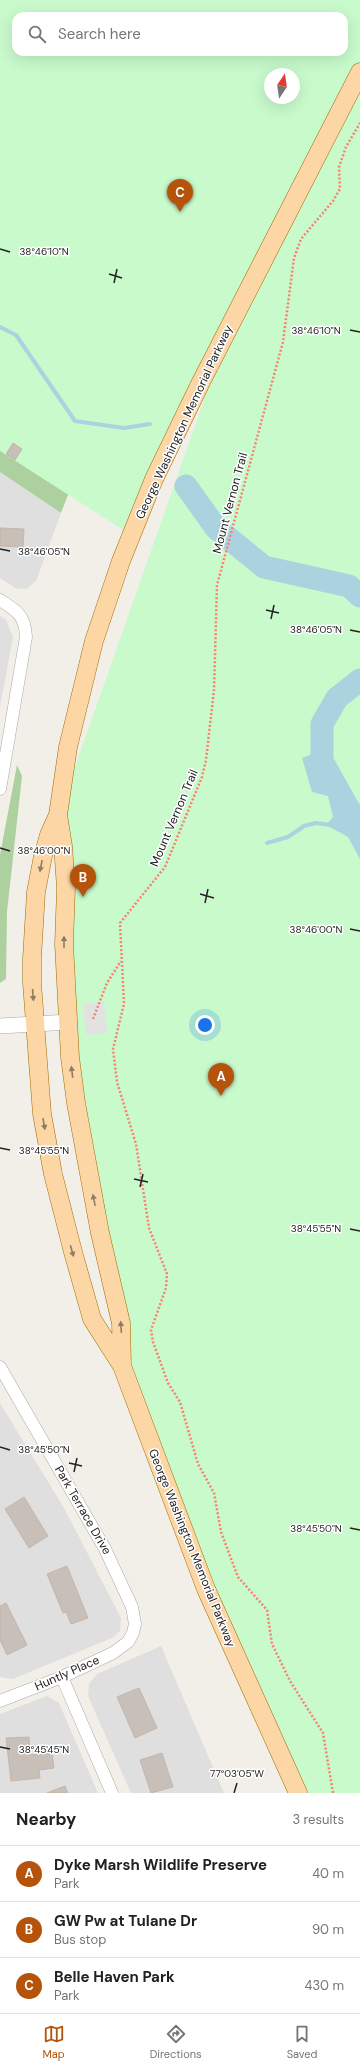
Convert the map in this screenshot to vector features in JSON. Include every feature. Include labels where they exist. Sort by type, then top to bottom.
[{"type":"main road","name":"George Washington Memorial Parkway","points":[[298,1793],[206,1589],[122,1366],[92,1318],[53,1174],[42,1114],[32,964],[36,892],[49,835],[58,816],[68,748],[94,641],[140,513],[201,382],[360,72]]},
{"type":"main road","name":"George Washington Memorial Parkway","points":[[58,816],[63,846],[66,888],[64,944],[70,1057],[76,1103],[103,1249],[121,1323],[122,1366]]},
{"type":"street","points":[[0,600],[18,612],[26,626],[26,637],[0,789]]},
{"type":"street","points":[[0,1026],[69,1022]]},
{"type":"street","name":"Park Terrace Drive","points":[[0,1367],[106,1549],[135,1616],[133,1633],[130,1639]]},
{"type":"street","name":"Huntly Place","points":[[0,1701],[62,1677],[113,1653],[124,1646],[130,1639]]},
{"type":"street","points":[[62,1677],[112,1793]]},
{"type":"path","name":"Mount Vernon Trail","points":[[333,1793],[322,1733],[290,1681],[272,1644],[267,1610],[238,1577],[221,1532],[214,1493],[198,1464],[180,1402],[168,1382],[153,1342],[151,1330],[166,1288],[167,1274],[149,1228],[136,1144],[117,1082],[112,1049],[124,1004],[120,923],[157,878],[171,854],[202,777],[206,760],[214,690],[217,585],[283,342],[292,269],[301,239],[333,201],[340,189],[339,167],[346,147],[360,123]]},
{"type":"path","points":[[93,1019],[107,983],[122,960]]},
{"type":"shaded area","points":[[0,472],[61,513],[36,581],[26,589],[15,588],[0,578]]},
{"type":"shaded area","points":[[0,616],[6,620],[13,637],[0,707]]},
{"type":"shaded area","points":[[104,1002],[107,1033],[86,1035],[83,1004]]},
{"type":"shaded area","points":[[0,1403],[64,1508],[121,1618],[120,1631],[112,1638],[13,1679],[0,1677]]},
{"type":"shaded area","points":[[161,1646],[224,1793],[131,1793],[88,1696],[89,1684],[97,1674]]},
{"type":"shaded area","points":[[47,1696],[59,1703],[98,1793],[0,1793],[0,1714]]},
{"type":"green space","points":[[0,0],[360,0],[360,1793],[300,1793],[122,1366],[89,1173],[58,815],[228,332],[131,535],[0,451]]},
{"type":"green space","points":[[0,395],[95,426],[61,513],[0,472]]},
{"type":"green space","points":[[17,765],[22,776],[7,912],[6,979],[0,983],[0,855]]},
{"type":"water","points":[[331,747],[332,756],[350,791],[360,805],[360,859],[348,837],[326,825],[333,817],[328,796],[312,792],[302,758]]},
{"type":"building","points":[[13,443],[22,449],[15,460],[6,454]]},
{"type":"building","points":[[0,528],[24,529],[23,547],[0,546]]},
{"type":"building","points":[[24,1497],[48,1536],[29,1548],[5,1509]]},
{"type":"building","points":[[67,1566],[88,1618],[71,1624],[66,1612],[63,1613],[47,1574]]},
{"type":"building","points":[[6,1603],[27,1645],[7,1655],[0,1640],[0,1606]]},
{"type":"building","points":[[139,1688],[157,1728],[135,1738],[117,1697]]},
{"type":"building","points":[[29,1737],[30,1755],[52,1753],[54,1768],[39,1770],[40,1778],[11,1781],[6,1738]]},
{"type":"building","points":[[162,1753],[173,1787],[151,1793],[140,1760]]},
{"type":"building","points":[[65,1786],[68,1793],[47,1793]]},
{"type":"waterway","points":[[0,327],[16,335],[75,421],[124,428],[150,424]]},
{"type":"waterway","points":[[186,486],[216,528],[264,567],[349,586],[360,596]]},
{"type":"waterway","points":[[360,680],[337,698],[322,724],[322,761],[360,829]]},
{"type":"waterway","points":[[267,843],[288,837],[304,826],[316,823],[330,825]]},
{"type":"place","name":"Belle Haven Park","points":[[180,212]]},
{"type":"place","name":"GW Pw at Tulane Dr","points":[[83,897]]},
{"type":"place","name":"Dyke Marsh Wildlife Preserve","points":[[221,1096]]}]
